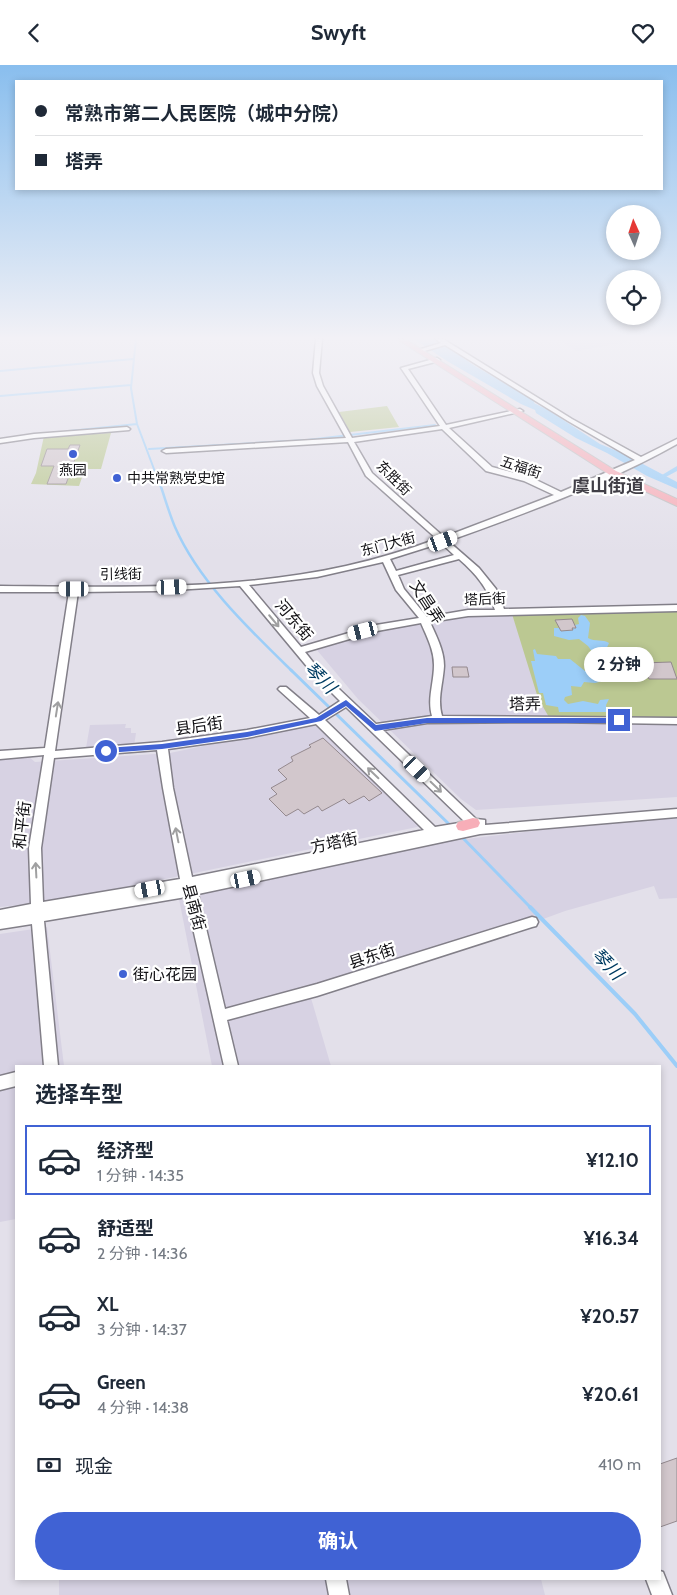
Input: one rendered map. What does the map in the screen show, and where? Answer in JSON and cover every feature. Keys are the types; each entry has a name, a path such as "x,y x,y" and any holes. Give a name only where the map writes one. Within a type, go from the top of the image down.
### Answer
{"main road":[{"path":"515,410 615,473 677,503"},
{"path":"615,473 677,499"}],"street":[{"name":"东胜街","path":"334,410 369,474 476,570 493,591 500,612"},
{"name":"五福街","path":"433,410 444,427 489,469 527,479 560,495"},
{"path":"555,410 642,461"},
{"path":"166,451 349,437 444,427 518,412"},
{"path":"0,441 34,436 127,429"},
{"name":"东门大街","path":"242,583 317,574 386,559 443,541 615,473 676,443"},
{"path":"393,575 460,556"},
{"name":"文昌弄","path":"386,559 400,590 424,619 437,649 439,665 434,705 438,720"},
{"name":"引线街","path":"0,589 74,589 242,583"},
{"name":"河东街","path":"242,583 299,651 346,702 375,728 468,827"},
{"name":"和平街","path":"51,1065 37,914 35,848 74,589"},
{"name":"塔后街","path":"299,651 350,634 396,623 468,613 677,608"},
{"path":"284,689 323,717 442,832"},
{"name":"县后街","path":"0,755 162,746 247,734 323,717 346,702"},
{"name":"塔弄","path":"375,728 438,720 677,721"},
{"name":"县南街","path":"162,746 168,788 189,887 231,1065"},
{"name":"方塔街","path":"189,887 468,827 677,807"},
{"name":"方塔街","path":"468,827 677,813"},
{"name":"方塔街","path":"0,924 37,914 189,887 442,832"},
{"name":"方塔街","path":"0,915 37,914"},
{"name":"县东街","path":"220,1016 317,990 532,922"},
{"path":"0,1083 15,1079"},
{"path":"336,1580 339,1595"},
{"path":"656,1580 662,1595"}],"shaded area":[{"path":"512,614 526,653 677,721 677,797 476,810 461,799 358,699 316,649 380,630 461,617"},
{"path":"126,724 125,728 131,728 131,733 136,733 134,746 86,748 90,725"},
{"path":"318,724 326,735 422,826 151,882 39,903 0,907 0,758 28,756 35,762 170,753"},
{"path":"677,815 677,898 659,899 654,886 565,911 311,998 331,1065 212,1065 179,899 399,847"},
{"path":"47,927 64,1065 15,1065 15,1219 0,1222 0,934"},
{"path":"59,1580 541,1580 545,1595 59,1595"}],"green space":[{"path":"390,410 399,427 350,432 339,412"},
{"name":"燕园","path":"111,433 101,469 85,469 79,486 31,484 36,473 44,436"},
{"path":"677,610 677,721 550,719 538,698 512,614"}],"water":[{"path":"535,410 549,410 600,444 622,453 677,482 677,489 647,476 576,438 536,413"},
{"path":"581,615 585,616 590,623 588,638 609,643 591,671 603,681 595,683 584,682 581,687 571,686 572,695 565,697 564,700 568,704 583,701 598,704 600,700 609,699 606,705 607,712 559,712 558,707 546,705 543,693 539,693 531,661 535,661 533,650 535,649 537,654 556,656 558,659 570,659 585,671 588,670 587,664 593,653 588,646 579,639 569,640 554,636 554,628 560,628 561,631 576,628 575,625 579,624 578,618"}],"building":[{"path":"70,445 80,445 66,484 47,484 54,466 41,466 47,449 68,449"},
{"path":"572,619 576,628 561,631 555,620"},
{"path":"671,662 677,679 649,679 642,663"},
{"path":"452,667 467,667 469,677 453,677"},
{"path":"323,738 382,793 369,801 364,796 349,804 344,799 322,811 318,806 304,814 298,809 286,816 269,799 277,794 271,788 287,779 278,770 293,761 291,757 311,747 309,745"},
{"path":"677,1458 677,1521 661,1527 661,1464"}],"waterway":[{"name":"琴川","path":"135,410 137,424"},
{"path":"69,431 137,424"},
{"name":"琴川","path":"137,424 160,485"},
{"path":"149,449 307,440 435,425"},
{"path":"660,478 677,468"},
{"name":"琴川","path":"160,484 175,527 185,547 211,586 259,639 292,671"},
{"name":"琴川","path":"291,670 452,827"},
{"name":"琴川","path":"460,835 531,908"},
{"name":"琴川","path":"530,907 635,1014 677,1066"}],"place":[{"name":"燕园","path":"73,454"},
{"name":"中共常熟党史馆","path":"117,478"},
{"name":"街心花园","path":"123,974"}],"district":[{"name":"虞山街道","path":"608,486"}],"route":[{"path":"106,751 162,746 247,734 318,720 346,702 375,728 427,720 619,720"}]}
